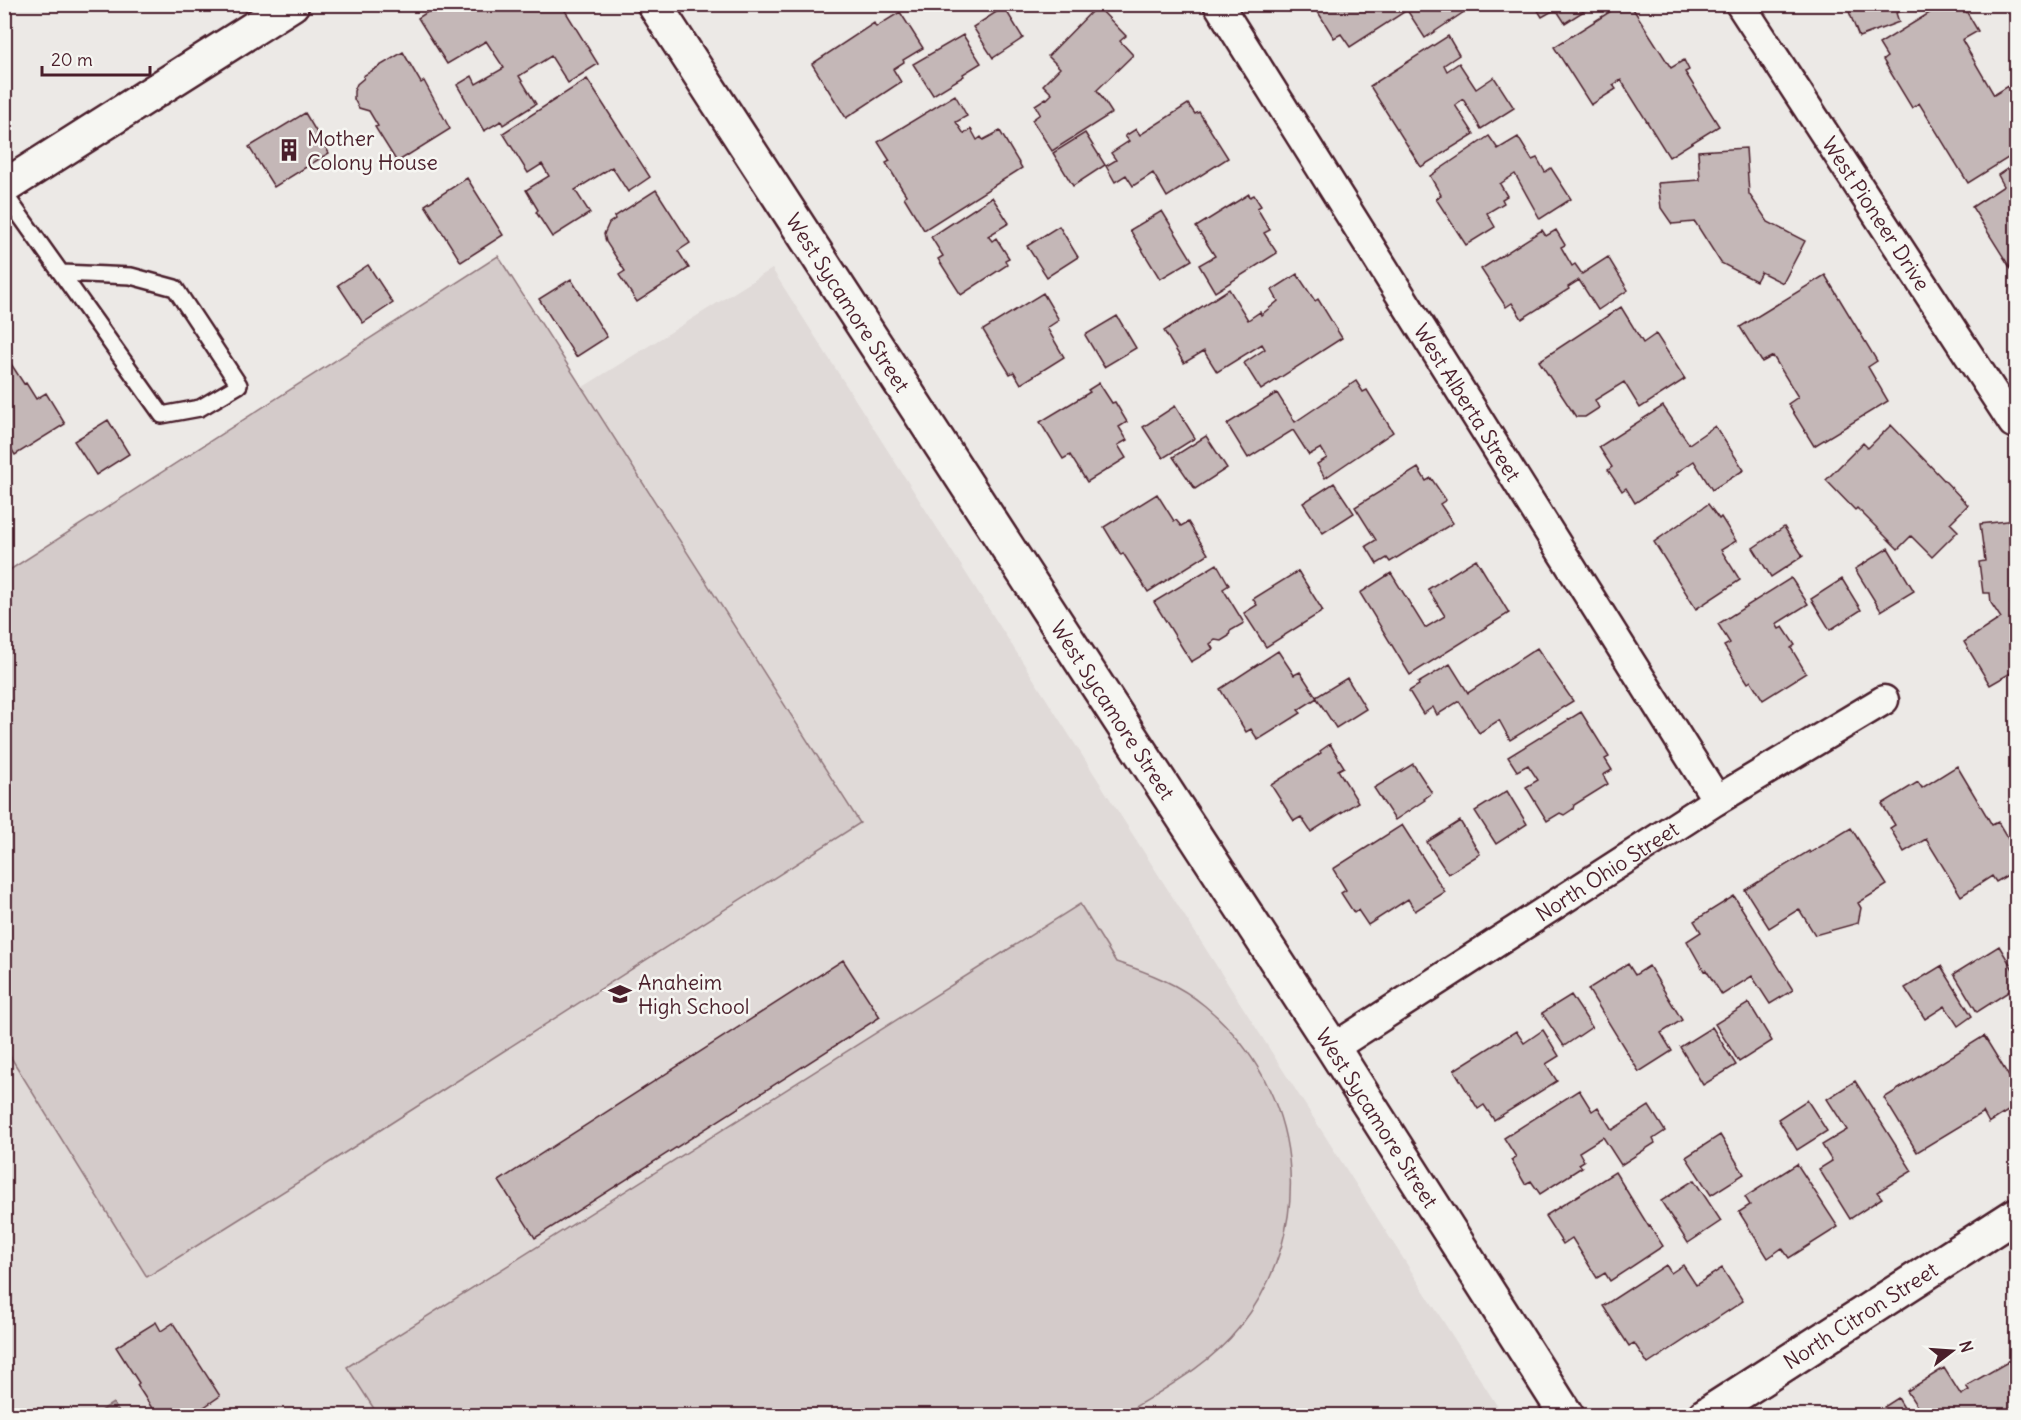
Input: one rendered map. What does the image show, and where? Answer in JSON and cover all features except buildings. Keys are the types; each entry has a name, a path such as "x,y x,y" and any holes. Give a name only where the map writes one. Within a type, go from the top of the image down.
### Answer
{"street":[{"path":"4,187 292,4"},
{"name":"West Sycamore Street","path":"654,4 1333,1048 1567,1416"},
{"name":"West Alberta Street","path":"1218,4 1717,800"},
{"name":"West Pioneer Drive","path":"1740,4 2014,422"},
{"name":"North Ohio Street","path":"1333,1048 1717,800 1884,700"},
{"name":"North Citron Street","path":"1704,1416 2016,1215"}],"lane":[{"path":"4,193 162,415 200,408 238,385 175,288 131,276 62,273"}],"shaded area":[{"name":"Anaheim High School","path":"498,256 583,387 772,269 1503,1415 5,1416 5,573"},
{"path":"498,256 860,823 147,1277 5,1048 5,573"},
{"path":"1080,904 1116,962 1174,985 1195,998 1238,1040 1263,1077 1280,1118 1289,1160 1290,1204 1281,1247 1265,1289 1239,1328 1227,1342 1199,1366 1122,1415 378,1415 347,1367"},
{"path":"113,1403 121,1415 94,1415"}],"place":[{"name":"Mother Colony House","path":"289,150"},
{"name":"Anaheim High School","path":"620,994"}]}
